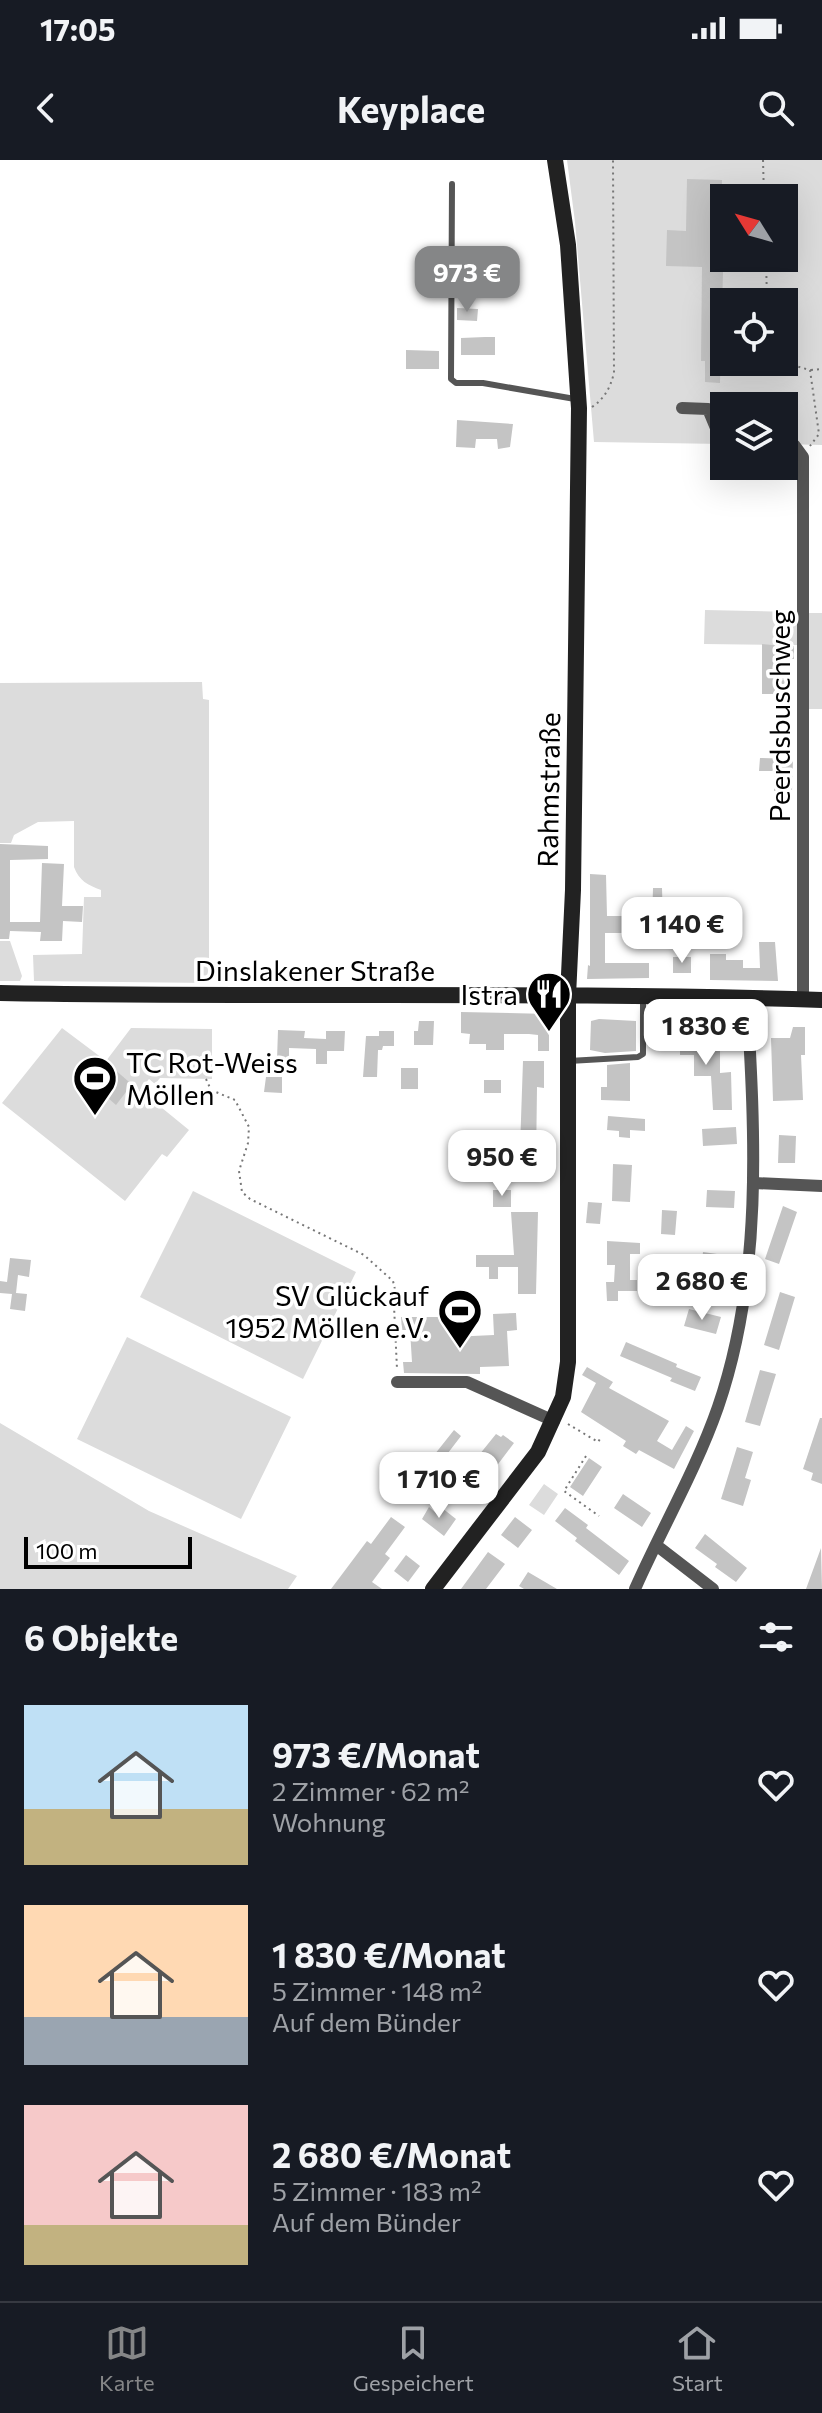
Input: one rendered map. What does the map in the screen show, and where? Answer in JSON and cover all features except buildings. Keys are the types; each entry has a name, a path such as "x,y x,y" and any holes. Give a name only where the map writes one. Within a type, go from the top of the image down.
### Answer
{"main road":[{"name":"Rahmstraße","path":"433,1589 538,1452 563,1397 568,1362 568,996 573,890 579,404 568,245 555,160"},
{"name":"Dinslakener Straße","path":"0,993 165,997 568,996 822,1000"}],"street":[{"path":"682,408 708,409 710,414"},
{"path":"798,450 803,457"},
{"name":"Peerdsbuschweg","path":"803,457 803,999"},
{"path":"635,1589 686,1487 708,1434 734,1352 748,1266 754,1183 747,998"},
{"path":"754,1183 822,1186"},
{"path":"397,1382 467,1382 554,1421"},
{"path":"656,1545 713,1589"}],"lane":[{"path":"452,184 451,379 456,383 483,383 579,404"},
{"path":"569,1061 638,1057 643,1054 643,997"},
{"path":"674,998 676,1034 749,1034"}],"path":[{"path":"579,404 591,407 601,401 610,389 614,373 613,160"},
{"path":"763,160 764,184"},
{"path":"798,367 822,369"},
{"path":"803,457 820,434 810,370"},
{"path":"206,1079 211,1090 235,1100 249,1127 248,1143 239,1171 242,1192 250,1199 364,1255 393,1281 396,1294 397,1382"},
{"path":"554,1421 569,1425 598,1442 600,1439"},
{"path":"586,1456 564,1491 599,1516"}],"shaded area":[{"path":"567,160 822,160 822,445 798,444 798,392 710,392 710,444 594,442"},
{"path":"705,610 794,612 799,618 798,645 704,644"},
{"path":"806,613 822,613 822,709 808,709"},
{"path":"202,682 203,699 209,700 209,983 34,981 33,955 82,954 84,897 101,897 101,890 84,882 74,867 74,821 38,822 14,835 11,843 0,843 0,683"},
{"path":"0,941 10,941 22,976 20,981 0,981"},
{"name":"TC Rot-Weiss Möllen","path":"62,1028 106,1061 131,1028 212,1029 212,1079 160,1078 155,1084 149,1079 140,1090 189,1130 167,1157 162,1154 125,1201 2,1103"},
{"path":"193,1191 356,1272 303,1379 140,1297"},
{"path":"127,1337 291,1417 241,1519 77,1439"},
{"path":"0,1423 149,1511 297,1576 288,1589 0,1589"},
{"path":"544,1484 558,1494 544,1515 529,1505"}],"place":[{"name":"Istra","path":"549,1033"},
{"name":"TC Rot-Weiss Möllen","path":"95,1117"},
{"name":"SV Glückauf 1952 Möllen e.V.","path":"460,1350"}]}
